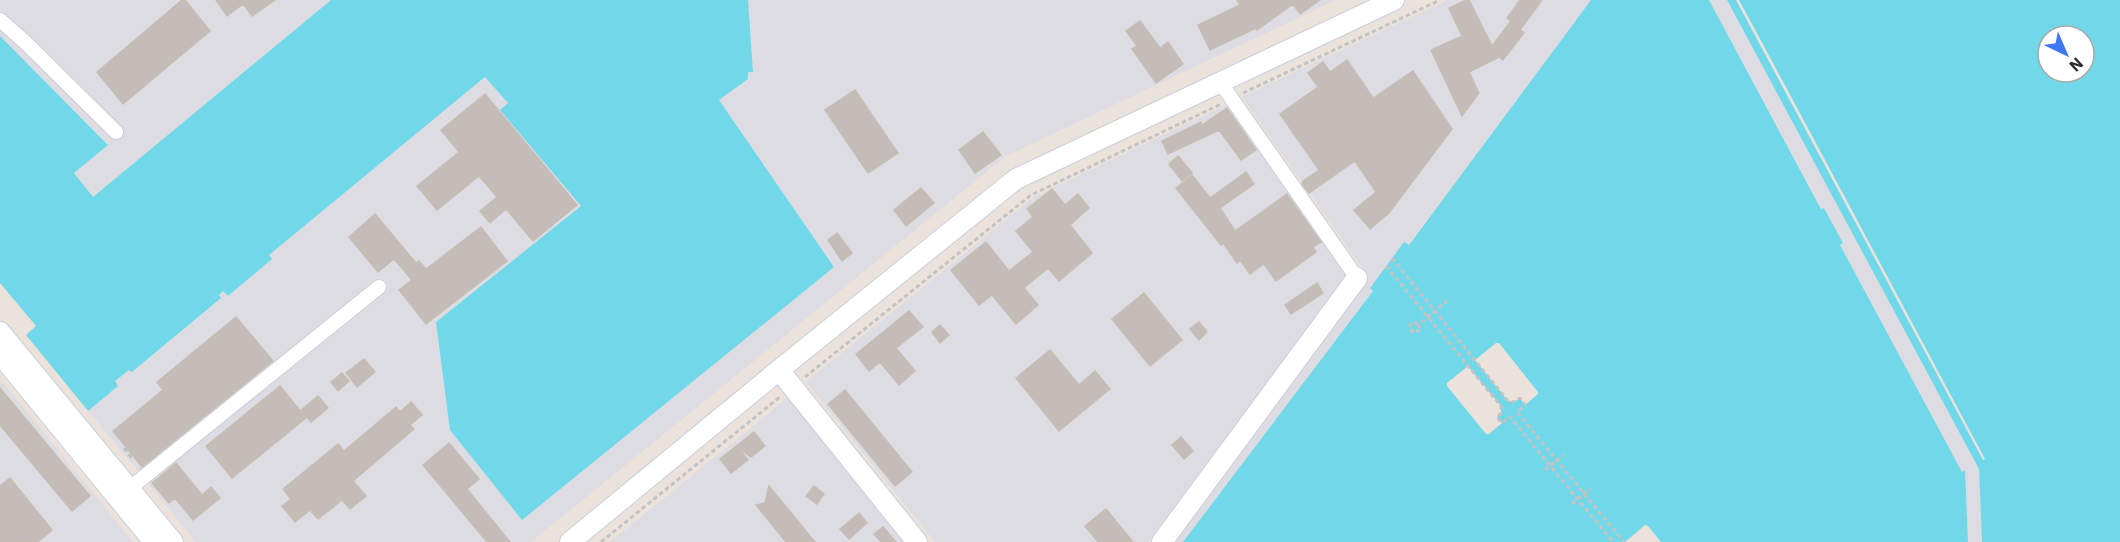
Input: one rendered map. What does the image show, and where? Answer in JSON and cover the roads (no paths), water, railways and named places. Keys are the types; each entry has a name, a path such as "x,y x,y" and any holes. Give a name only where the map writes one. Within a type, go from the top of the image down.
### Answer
{"street":[{"path":"570,542 1016,179 1394,0"},
{"path":"0,20 116,132"},
{"path":"1162,542 1357,278 1220,82"},
{"path":"123,494 379,287"},
{"path":"0,332 123,494 154,542"},
{"path":"0,354 123,494 172,542"},
{"path":"779,370 917,542"}],"water":[{"path":"331,0 748,0 753,72 748,72 748,79 719,100 834,267 522,520 450,430 436,322 581,206 500,110 508,103 485,77 269,255 272,259 228,296 223,291 219,295 221,298 132,372 129,370 115,381 118,386 88,411 26,335 36,326 0,283 0,36 108,145 74,173 93,197"},
{"path":"1591,0 1709,0 1821,209 1824,208 1843,243 1840,245 1962,472 1965,470 1968,542 1183,542 1373,291 1370,288 1404,242 1409,245"},
{"path":"1727,0 2120,0 2120,542 1982,542 1979,469"}]}
